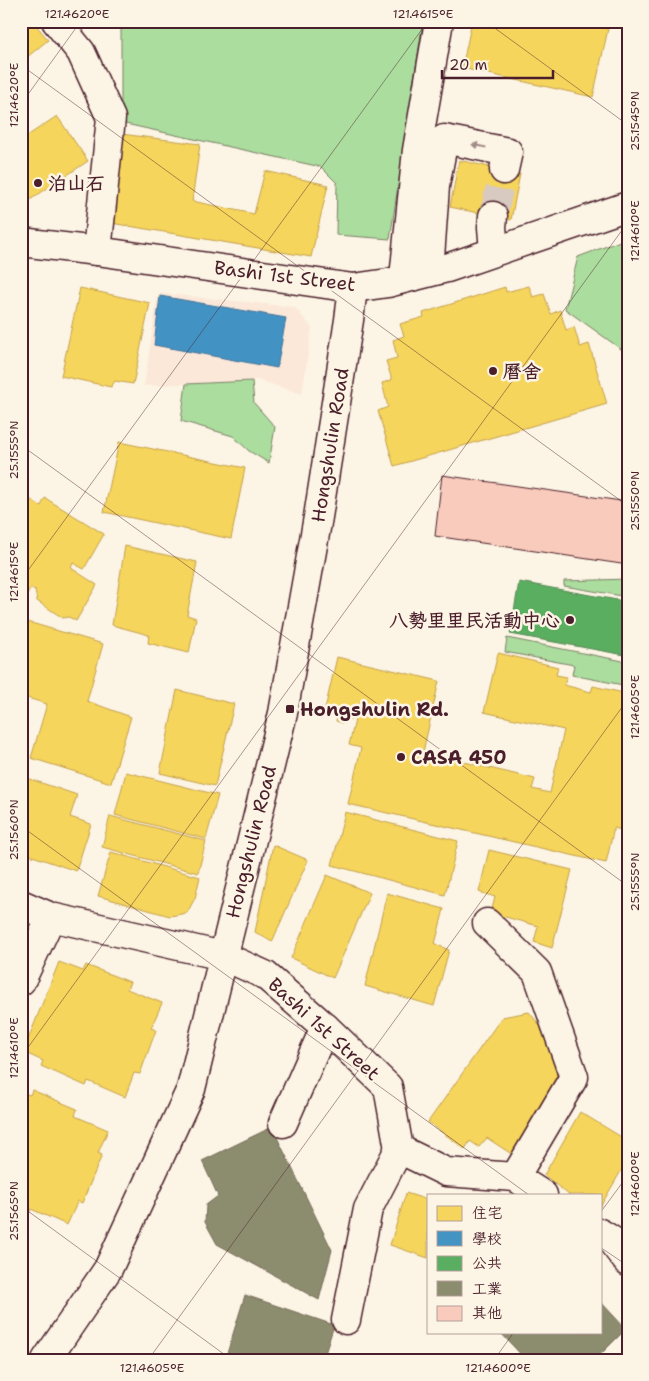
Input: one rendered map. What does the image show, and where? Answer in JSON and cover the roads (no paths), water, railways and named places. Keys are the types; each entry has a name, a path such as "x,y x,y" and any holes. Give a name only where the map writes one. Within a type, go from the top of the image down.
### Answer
{"street":[{"path":"56,21 81,52 111,118 97,251"},
{"path":"417,275 417,150 439,21"},
{"path":"417,275 444,139 508,152 504,170"},
{"name":"Bashi 1st Street","path":"21,242 97,251 353,288 388,283 417,275 628,206"},
{"path":"493,216 494,251"},
{"name":"Hongshulin Road","path":"46,1360 108,1269 191,1089 283,713 318,518 353,288"},
{"name":"Bashi 1st Street","path":"21,904 51,917 224,956 265,975 325,1027 388,1087 400,1149"},
{"path":"21,981 51,917"},
{"path":"488,923 537,972 574,1077 516,1176"},
{"path":"283,1123 325,1027"},
{"path":"346,1320 368,1209 400,1149 446,1172 516,1176 542,1194"},
{"path":"602,1234 610,1239 628,1262"}],"tunnel":[{"path":"493,216 504,170"}],"place":[{"name":"泊山石","path":"38,183"},
{"name":"曆舍","path":"493,371"},
{"name":"八勢里里民活動中心","path":"570,620"},
{"name":"Hongshulin Rd.","path":"290,709"},
{"name":"CASA 450","path":"401,757"}]}
